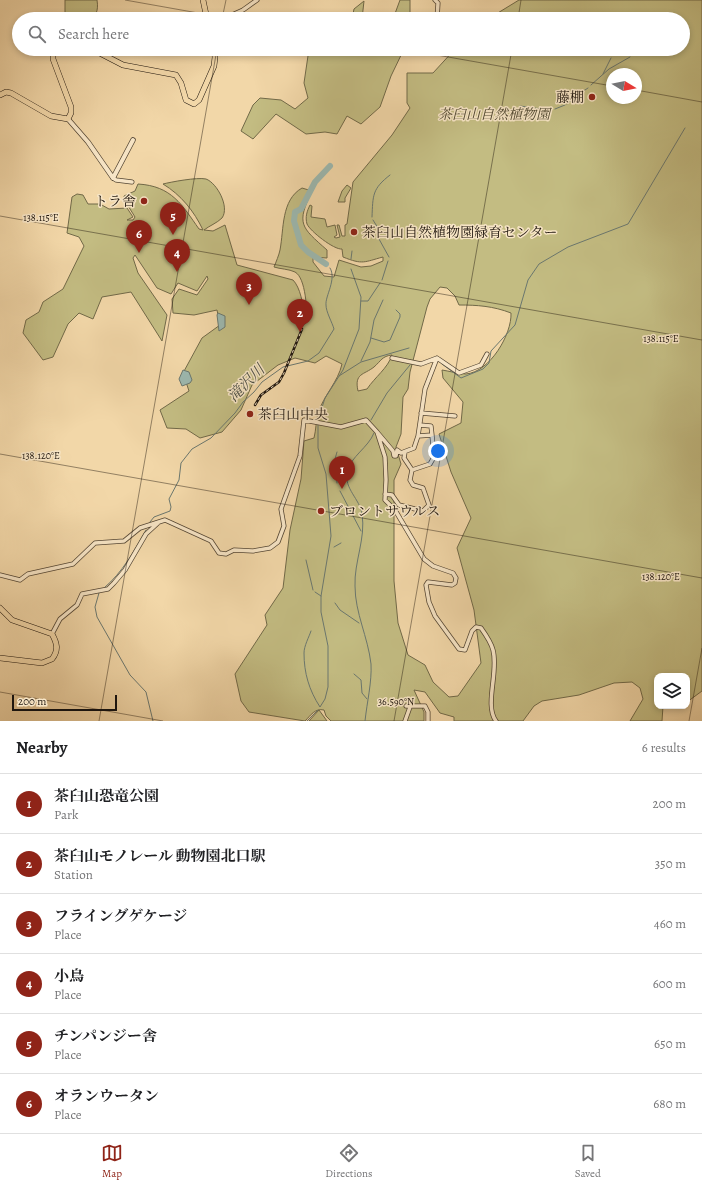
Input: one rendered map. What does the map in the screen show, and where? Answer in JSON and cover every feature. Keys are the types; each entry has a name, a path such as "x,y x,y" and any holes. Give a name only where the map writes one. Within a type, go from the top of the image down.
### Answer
{"main road":[{"path":"202,0 205,12"},
{"path":"0,95 6,92 46,114 58,118 68,119 71,113 71,107 53,59 53,56"},
{"path":"106,56 123,65 176,75 181,83 186,100 194,104 199,100 214,66 215,56"},
{"path":"0,608 12,620 52,634 56,642 57,652 48,662 42,663 0,658"}],"street":[{"path":"239,12 257,0"},
{"path":"435,0 438,3 437,12"},
{"path":"68,119 88,142 113,178 116,180 132,182"},
{"path":"113,178 133,140"},
{"path":"437,358 459,373 481,365 487,354"},
{"path":"392,358 421,364 437,358"},
{"path":"0,575 20,580 28,574 73,564 95,543 124,541 140,528 159,522 168,521 178,528 208,539 219,553 226,554 234,550 254,551 270,548 278,542 284,526 281,509 300,456 304,420 341,427 366,420 393,451 394,456 396,456 397,450 401,454 402,452 414,448 418,436 421,412 429,376 437,358"},
{"path":"421,412 455,416"},
{"path":"412,470 426,466 433,460 431,426 420,425"},
{"path":"377,432 386,462 385,500 395,510 424,559 433,566 453,573 456,578 455,583 452,586 432,582 428,582 426,585 429,602 434,616 459,648 466,650 472,631 476,627 481,628 490,642 493,650 495,680 490,710 496,721"},
{"path":"418,436 432,435"},
{"path":"385,494 392,495 399,505 423,511 429,505 424,488 413,485 410,480 412,470 404,458 405,452"},
{"path":"52,634 60,619 77,605 82,594 108,589 117,580 133,557 146,534 159,522"},
{"path":"405,721 408,707 418,705 425,706 428,712 428,721"}],"green space":[{"path":"65,0 97,0 96,12 65,12"},
{"path":"400,0 410,0 410,12 396,12"},
{"name":"茶臼山自然植物園","path":"519,0 702,0 702,691 690,700 690,673 654,673 654,709 663,709 662,721 630,721 643,699 640,688 632,682 614,683 579,695 542,701 534,706 523,721 454,721 454,717 440,713 425,692 414,690 424,712 424,721 331,721 326,716 324,710 318,710 313,712 305,721 249,712 241,701 235,674 267,625 265,615 283,588 290,530 301,479 304,441 314,438 318,413 340,371 342,364 326,356 315,363 295,358 278,365 252,385 241,410 222,432 200,438 186,429 167,428 160,410 189,391 183,373 202,338 220,325 217,310 194,315 173,313 172,299 179,289 197,295 208,279 207,276 197,291 178,283 171,294 157,288 135,255 133,258 138,273 167,315 162,341 131,292 102,297 93,319 79,313 68,324 53,357 43,360 23,333 26,320 39,312 43,302 63,289 84,246 79,237 67,233 72,197 77,194 83,195 88,204 100,204 109,209 127,208 133,217 127,220 133,220 135,217 125,201 124,196 135,191 138,184 159,188 175,198 199,229 203,230 186,204 176,193 163,184 197,179 206,179 214,185 221,196 224,208 222,218 204,230 213,231 225,225 237,265 293,280 298,287 302,302 303,318 300,328 307,322 307,310 302,281 299,275 295,272 274,267 280,250 283,224 287,207 295,193 302,188 312,191 304,211 303,218 304,224 311,236 327,250 327,258 313,257 313,262 324,276 334,277 339,260 361,267 371,266 383,261 383,257 359,262 343,257 342,249 328,243 309,227 306,221 306,216 310,205 312,206 311,217 325,219 327,227 335,225 337,235 334,237 336,238 340,237 337,225 339,225 342,236 345,236 345,225 347,224 353,182 392,135 410,108 407,103 407,73 433,73 449,56 690,56 690,12 499,12","holes":["440,287 447,288 455,296 459,305 485,306 511,313 508,331 504,341 498,351 483,367 475,372 466,374 442,370 443,378 463,402 461,423 439,434 451,472 471,518 457,548 474,610 481,663 458,696 449,697 433,682 425,665 408,655 398,623 394,581 394,480 401,464 396,447 401,434 403,397 408,389 410,372 430,299","392,355 390,360 367,389 358,391 357,381 361,375 374,367 384,358"]},
{"path":"364,1 363,12 353,12 354,9"},
{"path":"308,56 401,56 391,76 380,107 361,124 347,116 337,134 325,132 306,134 276,114 253,139 241,131 253,105 260,98 281,100 295,109 308,98 304,83"},
{"path":"347,185 351,188 345,198 345,202 338,202 342,191"},
{"path":"319,710 327,721 309,721"}],"water":[{"path":"218,313 225,316 225,327 219,331 217,315"},
{"path":"183,370 189,372 192,380 190,383 182,386 179,379"}],"waterway":[{"path":"591,85 609,69 630,57"},
{"path":"603,74 611,58"},
{"path":"582,92 588,88"},
{"path":"567,104 580,94"},
{"path":"555,109 565,105"},
{"path":"520,106 549,110"},
{"path":"442,364 461,378 483,369 489,363 491,351 515,325 528,280 539,264 568,247 628,224 685,128"},
{"name":"滝沢川","path":"326,264 308,252 301,245 294,221 295,212 301,209 315,182 330,166"},
{"path":"372,217 373,198 375,193 380,184 390,175"},
{"path":"373,220 378,228 379,235"},
{"path":"379,239 389,257"},
{"path":"351,259 352,251"},
{"path":"382,280 388,261"},
{"name":"滝沢川","path":"150,522 154,517 170,511 171,507 169,499 179,480 181,463 192,449 211,438 262,382 283,367 308,361 319,353 334,329 326,308 326,301 332,282 332,272 330,268"},
{"path":"318,420 325,398 343,370 359,329 361,297 351,269"},
{"path":"361,301 368,301 380,283"},
{"path":"361,361 370,342 374,320 383,300"},
{"path":"371,338 384,342 390,340 400,317 400,314 396,310"},
{"path":"339,376 361,362 409,348"},
{"path":"371,420 387,393 410,365"},
{"path":"311,631 304,650 304,660 310,688 320,707 325,699 328,687 328,646 321,612 321,596 331,536 326,474 318,448 318,424"},
{"path":"365,721 370,685 371,664 357,606 355,586 356,568 363,523 361,509 348,484 347,472 352,461 368,443 374,433"},
{"path":"337,452 335,459 337,483"},
{"path":"340,491 361,531"},
{"path":"104,588 117,575 146,530"},
{"path":"334,547 341,543"},
{"path":"306,560 313,590"},
{"path":"315,592 321,596"},
{"path":"99,593 95,607 97,617 130,675 146,692 153,721"},
{"path":"335,603 340,610 359,623"},
{"path":"354,674 361,680 362,693 367,699"},
{"path":"307,721 318,710"}],"railway":[{"path":"255,405 261,395 279,382 302,329"}],"place":[{"name":"藤棚","path":"592,97"},
{"name":"トラ舎","path":"144,201"},
{"name":"茶臼山自然植物園緑育センター","path":"354,232"},
{"name":"チンパンジー舎","path":"173,235"},
{"name":"オランウータン","path":"139,253"},
{"name":"小鳥","path":"177,272"},
{"name":"フライングゲケージ","path":"249,305"},
{"name":"茶臼山モノレール 動物園北口駅","path":"300,332"},
{"name":"茶臼山中央","path":"250,414"},
{"name":"茶臼山恐竜公園","path":"342,489"},
{"name":"ブロントサウルス","path":"321,511"}]}
